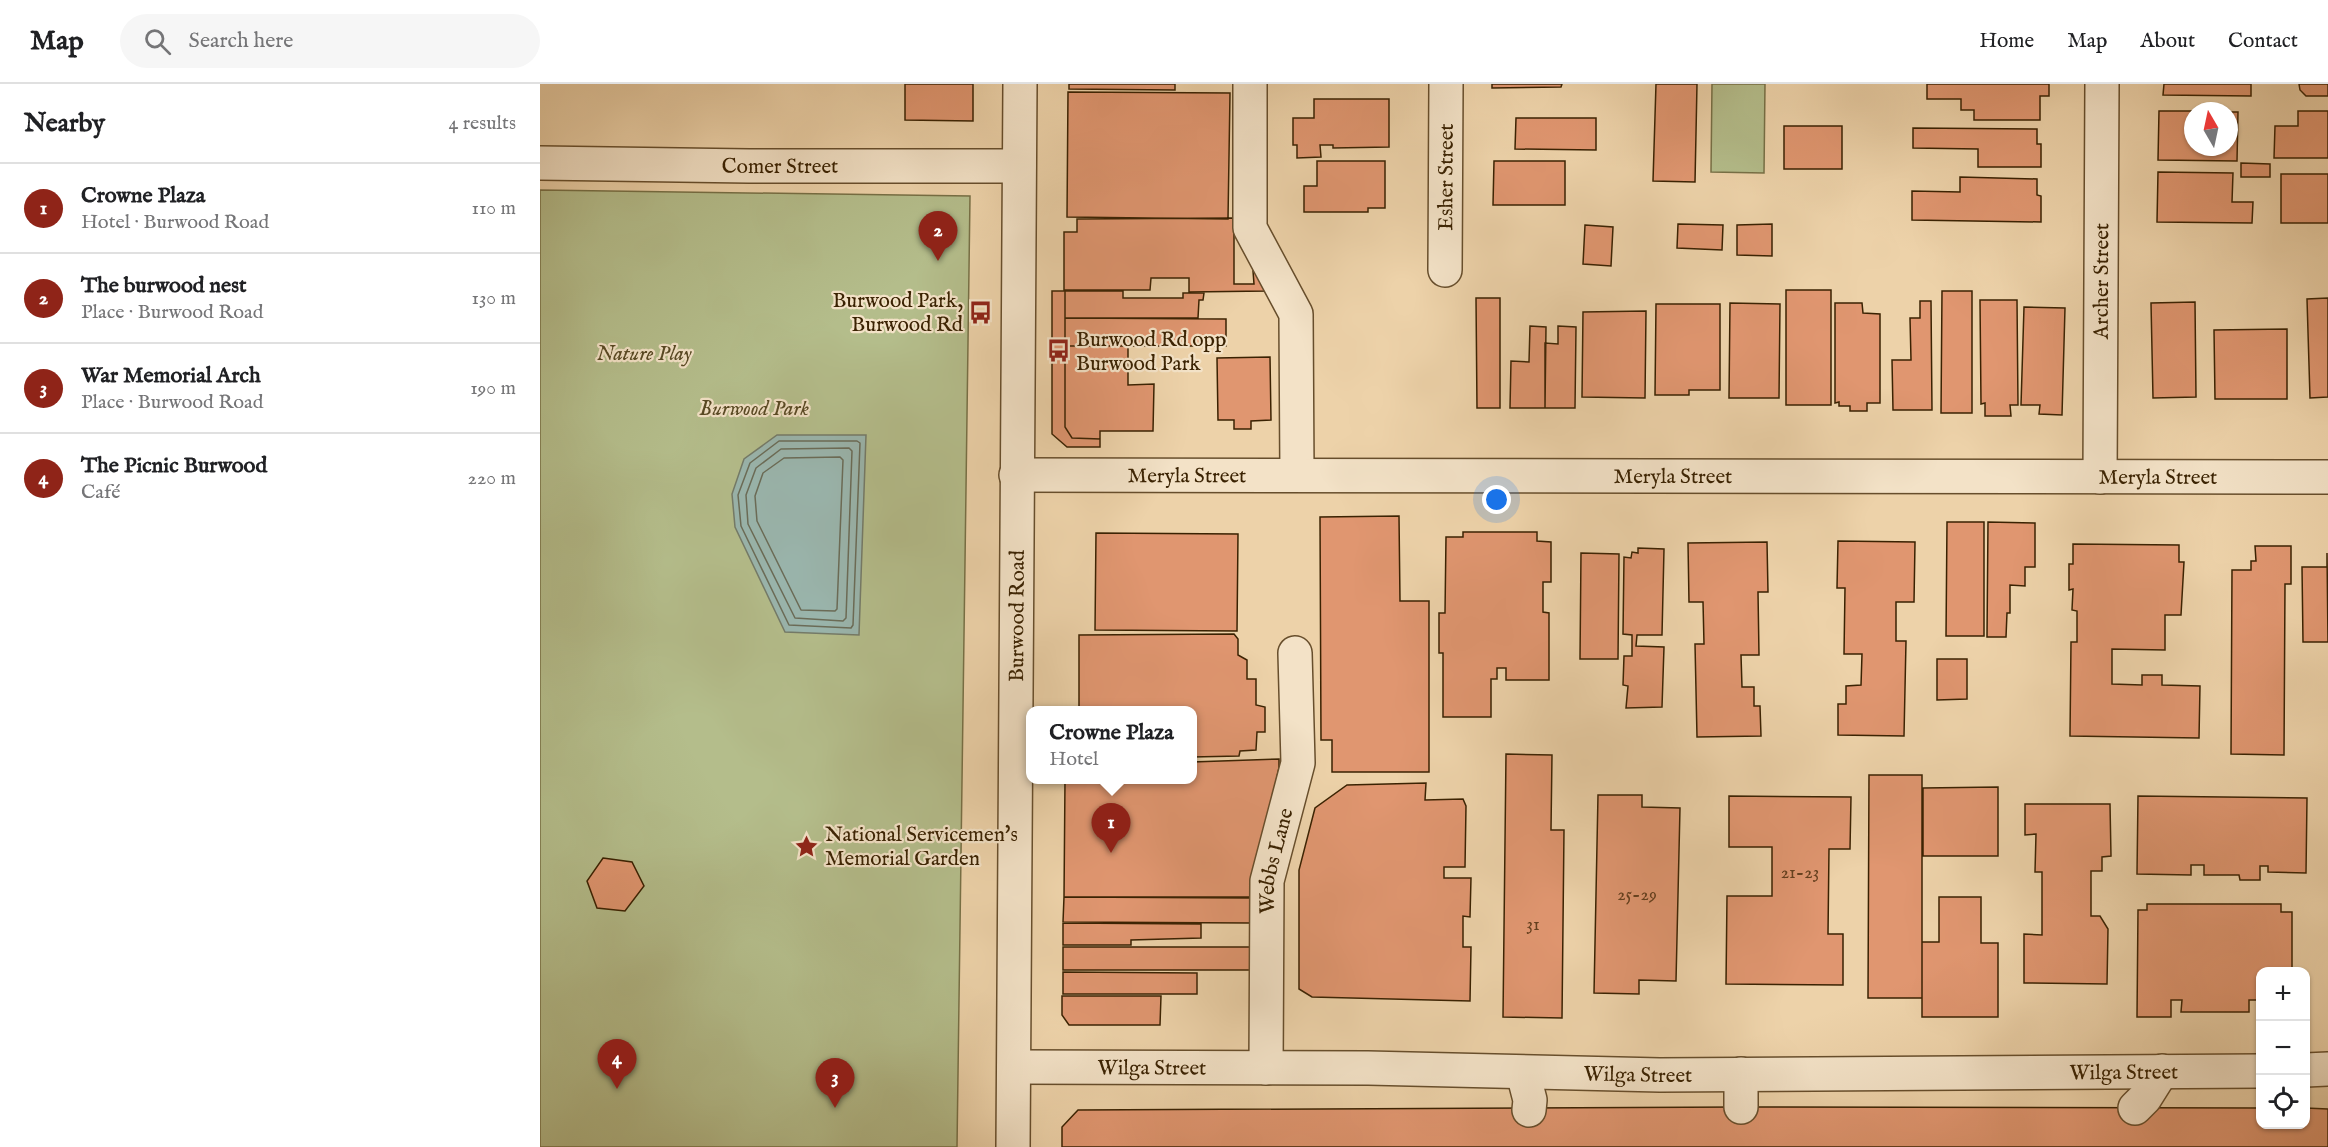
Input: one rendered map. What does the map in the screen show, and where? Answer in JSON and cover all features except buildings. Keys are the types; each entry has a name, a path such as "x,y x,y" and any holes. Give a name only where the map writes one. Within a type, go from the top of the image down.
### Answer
{"street":[{"name":"Burwood Road","path":"1013,1147 1020,84"},
{"path":"1250,84 1251,228 1296,314 1297,475"},
{"name":"Esher Street","path":"1445,270 1446,84"},
{"name":"Archer Street","path":"2100,477 2102,84"},
{"name":"Comer Street","path":"540,162 749,166 1019,166"},
{"name":"Meryla Street","path":"1017,475 2328,477"},
{"name":"Webbs Lane","path":"1266,1068 1267,881 1298,763 1295,653"},
{"name":"Wilga Street","path":"1014,1067 1368,1068 1523,1073 1741,1074 2256,1071"},
{"path":"2310,1070 2328,1069"},
{"path":"2135,1108 2145,1098 2162,1071"},
{"path":"1523,1073 1530,1100 1529,1110"},
{"path":"1741,1074 1742,1107"}],"green space":[{"path":"1712,84 1765,84 1764,173 1711,172"},
{"name":"Burwood Park","path":"540,190 970,196 957,1147 540,1147"}],"water":[{"path":"777,435 866,435 859,635 785,632 735,527 732,494 744,459"}],"place":[{"name":"The burwood nest","path":"938,261"},
{"name":"Burwood Park, Burwood Rd","path":"981,312"},
{"name":"Burwood Rd opp Burwood Park","path":"1058,351"},
{"name":"National Servicemen's Memorial Garden","path":"807,846"},
{"name":"Crowne Plaza","path":"1111,853"},
{"name":"The Picnic Burwood","path":"617,1089"},
{"name":"War Memorial Arch","path":"835,1108"}],"park label":[{"name":"Nature Play","path":"644,353"}]}
